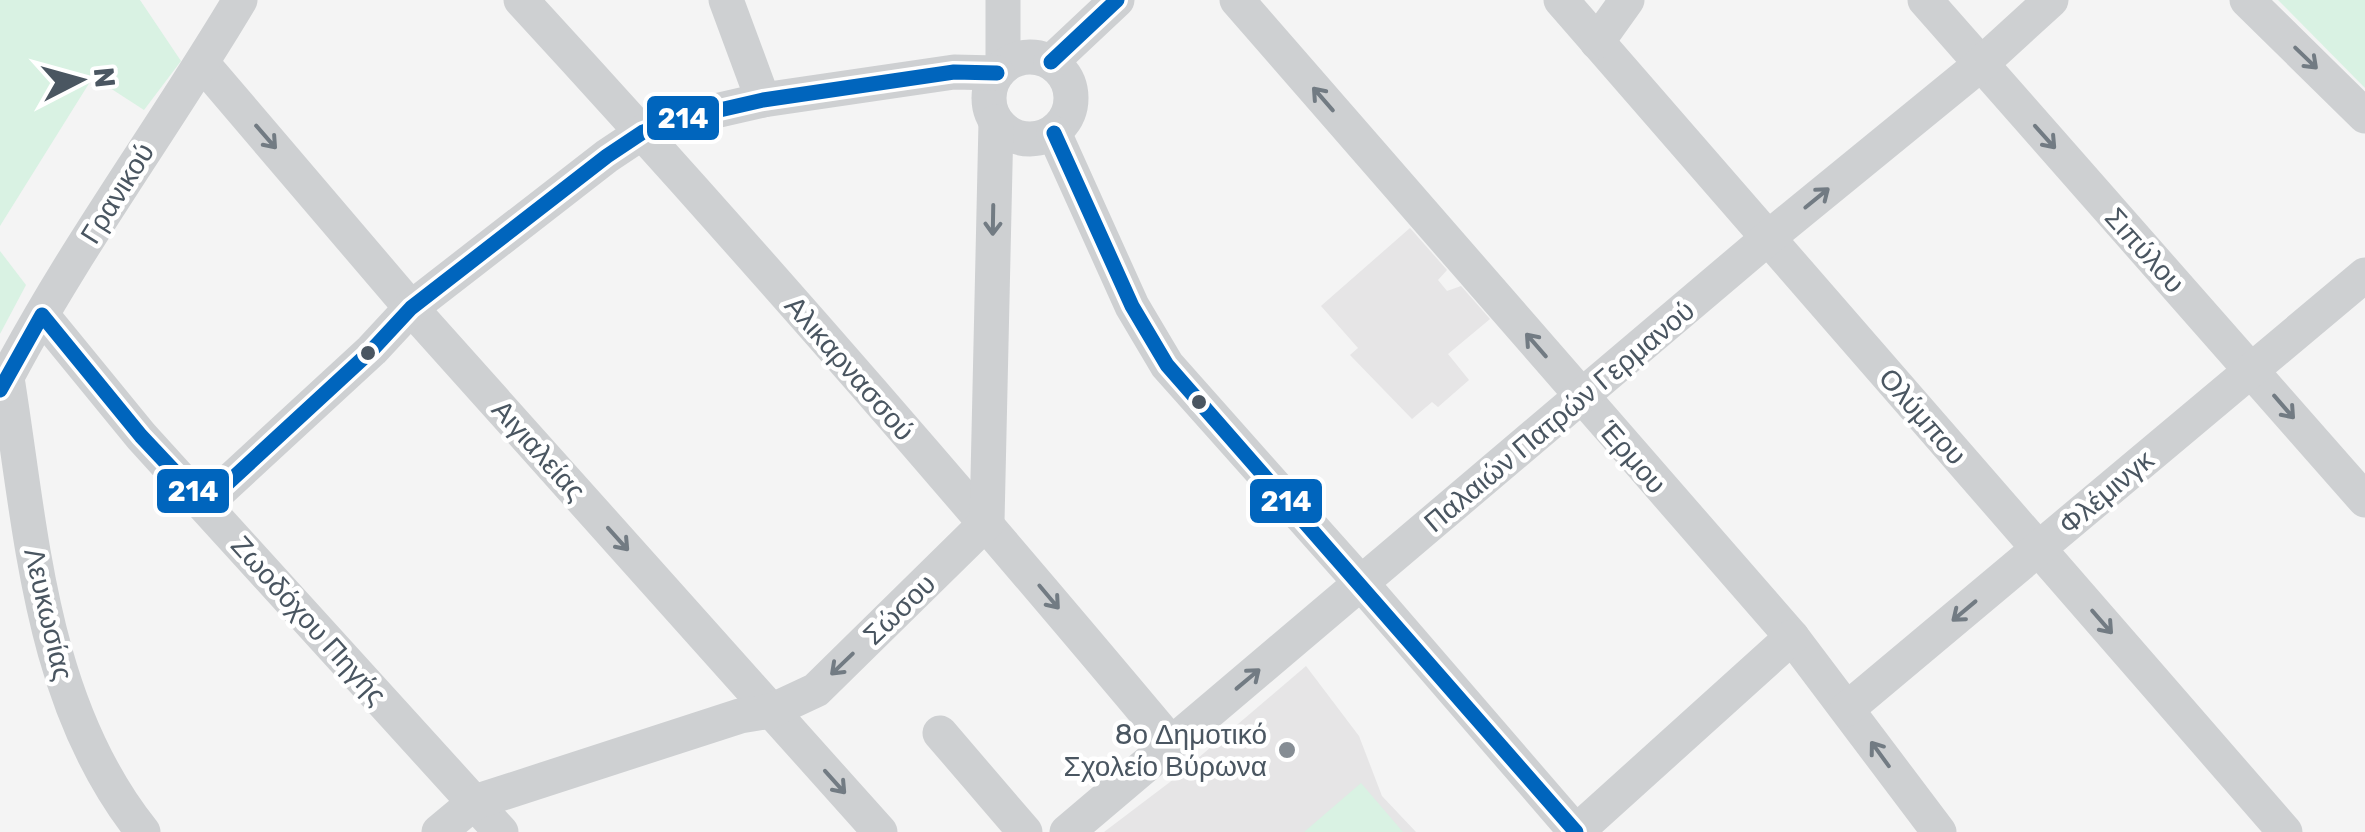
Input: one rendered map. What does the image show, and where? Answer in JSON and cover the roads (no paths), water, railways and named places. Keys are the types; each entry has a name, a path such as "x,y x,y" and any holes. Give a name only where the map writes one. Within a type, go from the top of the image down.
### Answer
{"street":[{"name":"Γρανικού","path":"3,384 113,196 240,0"},
{"name":"Αλικαρνασσού","path":"520,0 643,132 987,522 1172,744"},
{"path":"726,0 764,100"},
{"path":"987,522 996,122 988,98 1000,70 1002,0"},
{"path":"1051,62 1117,0"},
{"name":"Έρμου","path":"1237,0 1792,637 1847,709 1923,826"},
{"name":"Ολύμπου","path":"1561,0 2285,832"},
{"path":"1597,42 1627,0"},
{"name":"Σιπύλου","path":"1925,0 2365,500"},
{"name":"Παλαιών Πατρών Γερμανού","path":"1067,832 1768,238 1980,64 2051,0"},
{"path":"2247,0 2365,116"},
{"path":"205,504 412,308 643,132 676,120 764,100 954,72 1000,70 1026,57 1051,62 1066,77 1072,97 1068,118 1054,134 1034,140 1012,136 996,122"},
{"name":"Αιγιαλείας","path":"202,63 412,308 880,832"},
{"path":"1054,134 1132,306 1166,365 1362,582 1576,832 1792,637"},
{"name":"Φλέμινγκ","path":"1847,709 2365,275"},
{"name":"Ζωοδόχου Πηγής","path":"42,314 140,436 501,832"},
{"name":"Λευκωσίας","path":"3,384 45,618 62,682 107,779 143,832"},
{"name":"Σώσου","path":"438,832 475,802 740,716 771,711 816,690 987,522"},
{"path":"940,734 1026,832"}],"place":[{"name":"8ο Δημοτικό Σχολείο Βύρωνα","path":"1287,750"}]}
